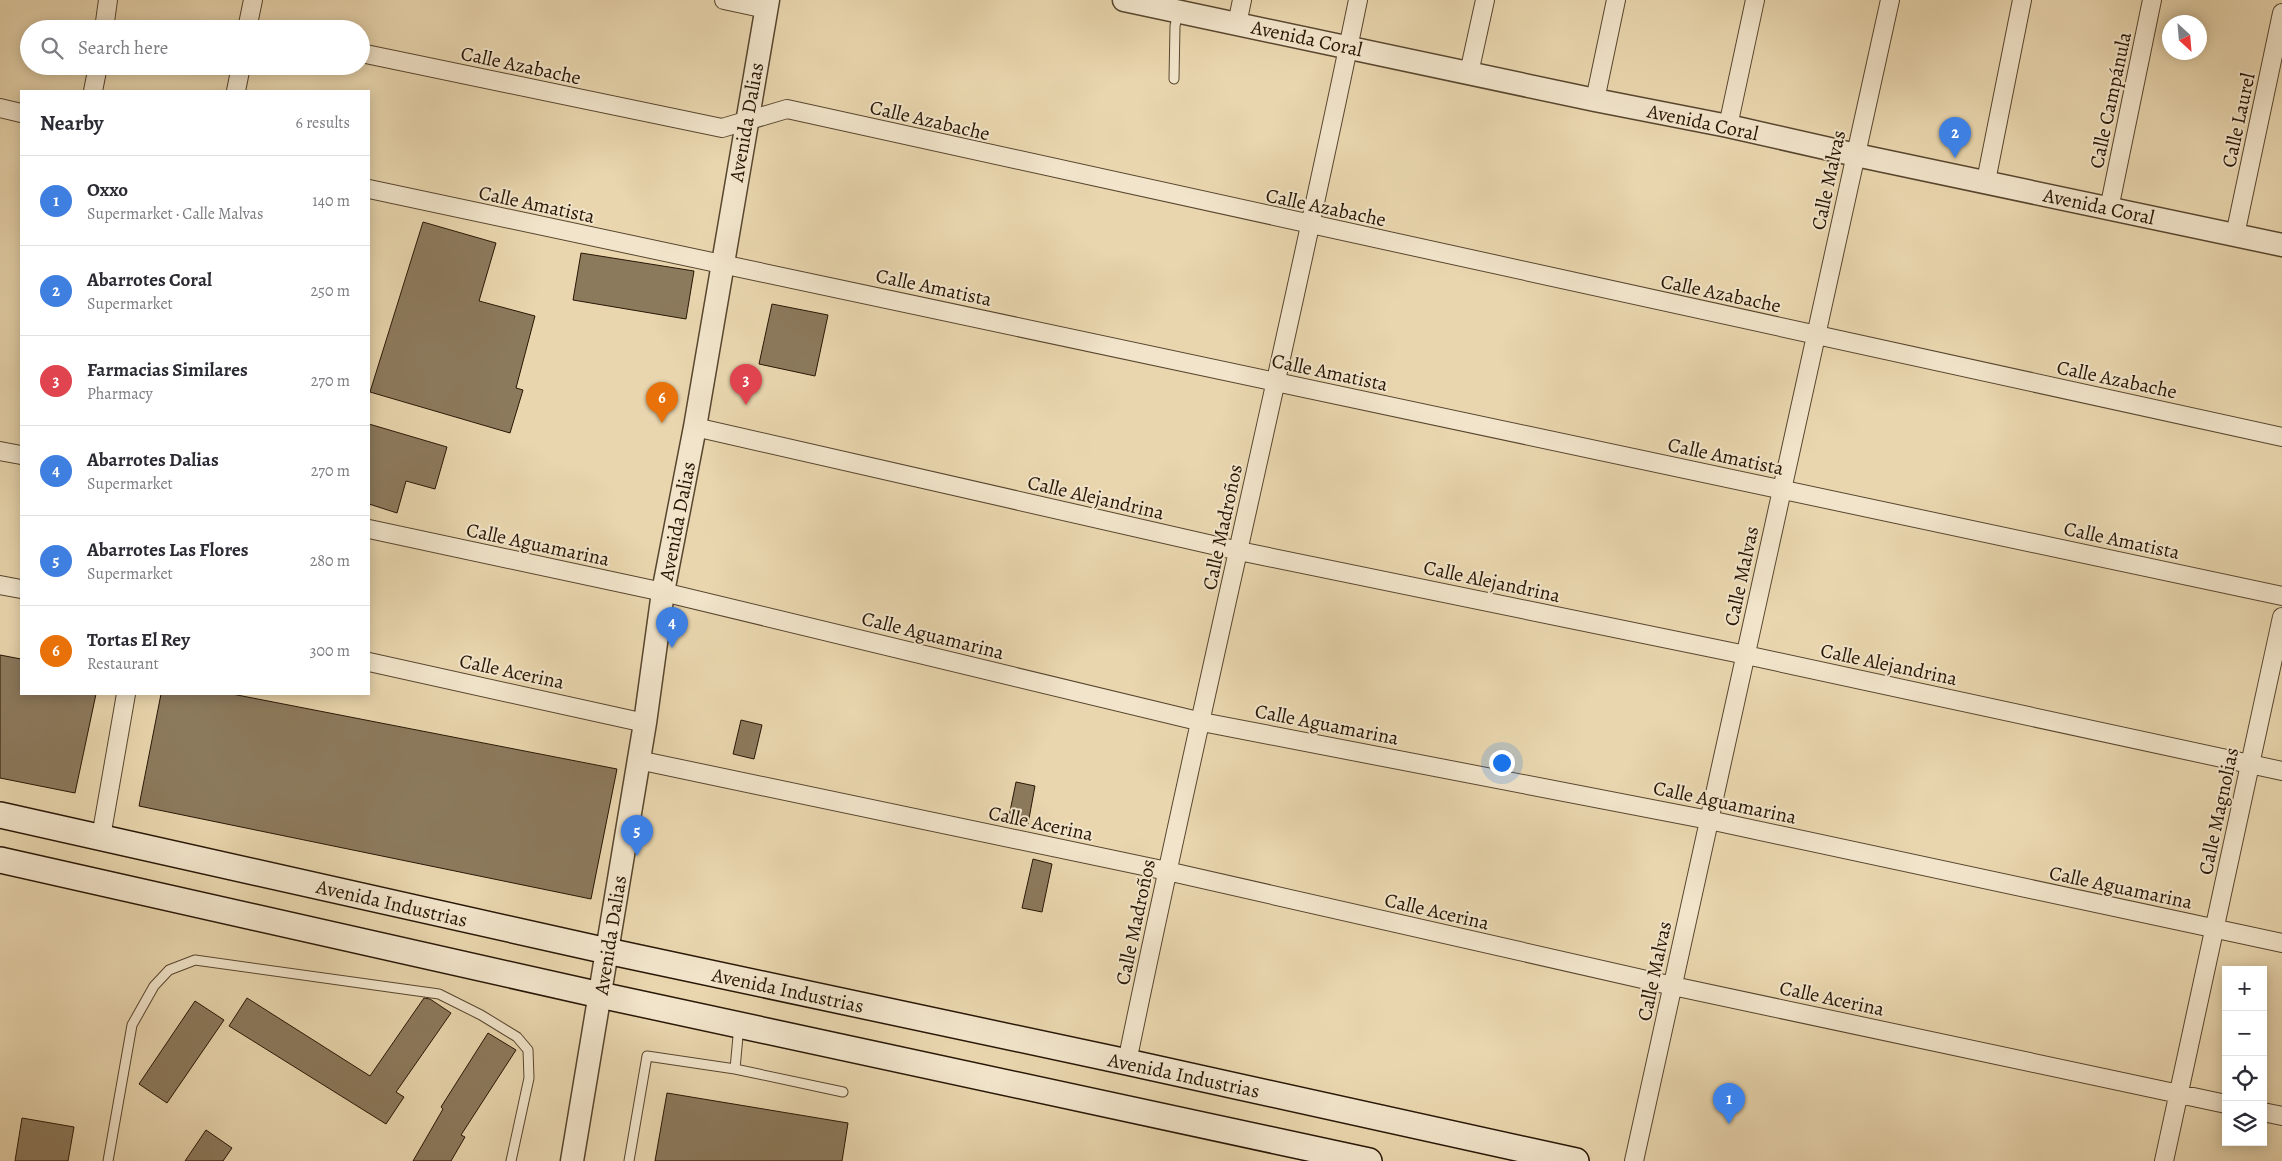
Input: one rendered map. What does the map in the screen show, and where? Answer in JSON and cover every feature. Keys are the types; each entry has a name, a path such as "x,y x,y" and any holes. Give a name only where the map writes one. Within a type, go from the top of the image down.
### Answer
{"main road":[{"name":"Avenida Industrias","path":"0,815 607,951 1128,1062 1576,1161"},
{"path":"0,860 600,996 1368,1161"}],"street":[{"path":"105,20 108,0"},
{"path":"249,20 253,0"},
{"path":"724,0 767,4"},
{"name":"Avenida Coral","path":"1128,0 2282,245"},
{"path":"1237,24 1242,0"},
{"name":"Calle Madroños","path":"1128,1062 1166,871 1202,722 1358,0"},
{"path":"1469,73 1485,0"},
{"path":"1595,100 1616,0"},
{"path":"1728,126 1755,0"},
{"name":"Calle Malvas","path":"1634,1161 1890,0"},
{"path":"1986,181 2022,0"},
{"name":"Calle Campánula","path":"2109,209 2152,0"},
{"name":"Avenida Dalias","path":"572,1161 645,723 663,592 695,427 767,4"},
{"name":"Calle Laurel","path":"2235,235 2282,13"},
{"name":"Calle Azabache","path":"370,55 722,128 787,109 2282,437"},
{"path":"93,90 96,75"},
{"path":"236,90 239,75"},
{"path":"0,108 20,113"},
{"name":"Calle Amatista","path":"370,189 2282,596"},
{"name":"Calle Alejandrina","path":"695,427 1239,551 1746,655 2282,771"},
{"path":"0,451 20,455"},
{"name":"Calle Aguamarina","path":"370,529 663,592 1202,722 1710,820 2282,943"},
{"path":"0,585 20,589"},
{"name":"Calle Magnolias","path":"2164,1161 2282,618"},
{"name":"Calle Acerina","path":"370,662 645,723"},
{"path":"101,837 126,695"},
{"name":"Calle Acerina","path":"638,760 1166,871 1673,986 2222,1103"},
{"path":"2267,1113 2282,1116"}],"lane":[{"path":"1174,79 1175,26 1178,11"},
{"path":"108,1161 132,1024 154,986 169,970 196,960 439,994 481,1015 517,1037 528,1050 528,1078 511,1161"},
{"path":"735,1069 739,1025"},
{"path":"629,1161 647,1056 735,1069 843,1092"}],"building":[{"path":"423,222 496,243 479,301 535,316 516,388 523,390 510,433 370,392"},
{"path":"581,253 694,271 686,319 573,300"},
{"path":"772,304 828,315 815,376 759,364"},
{"path":"370,424 447,447 435,489 406,481 397,513 370,504"},
{"path":"0,655 20,659 20,695 96,695 75,793 0,778"},
{"path":"161,695 237,695 617,769 591,899 139,806"},
{"path":"741,720 762,725 754,759 733,754"},
{"path":"1016,782 1035,786 1028,824 1008,821"},
{"path":"1033,859 1052,864 1042,912 1022,908"},
{"path":"247,998 370,1076 424,998 430,999 451,1013 396,1092 404,1097 386,1124 229,1026"},
{"path":"195,1001 224,1020 167,1103 139,1084"},
{"path":"488,1033 516,1050 461,1135 465,1137 451,1161 413,1161 443,1109 441,1107"},
{"path":"667,1093 848,1123 842,1161 655,1161"},
{"path":"22,1118 74,1127 68,1161 15,1161"},
{"path":"206,1130 232,1148 223,1161 185,1161"}],"place":[{"name":"Abarrotes Coral","path":"1955,158"},
{"name":"Farmacias Similares","path":"746,405"},
{"name":"Tortas El Rey","path":"662,423"},
{"name":"Abarrotes Dalias","path":"672,648"},
{"name":"Abarrotes Las Flores","path":"637,856"},
{"name":"Oxxo","path":"1729,1124"}]}
